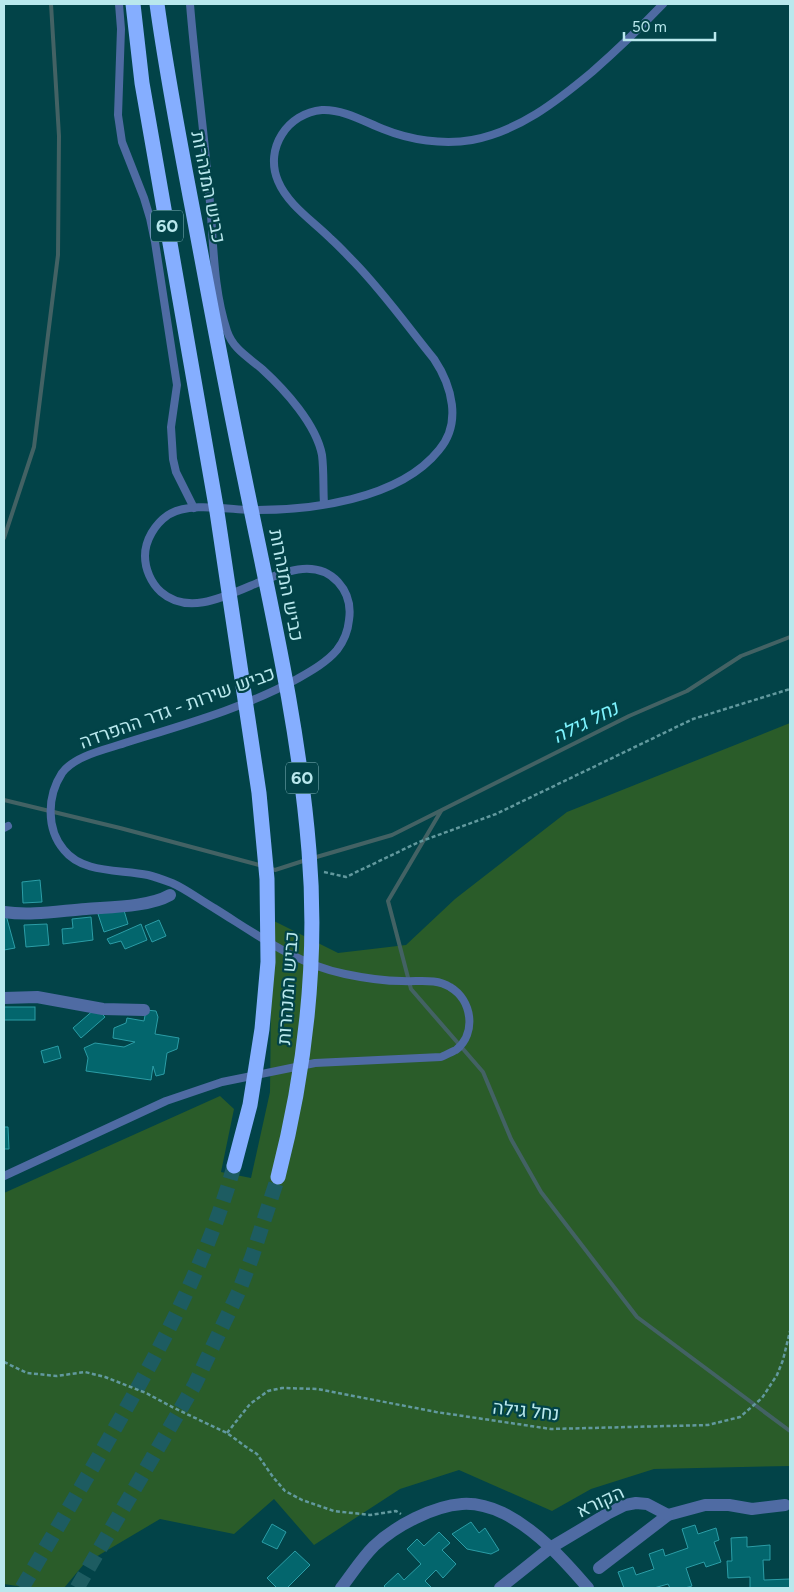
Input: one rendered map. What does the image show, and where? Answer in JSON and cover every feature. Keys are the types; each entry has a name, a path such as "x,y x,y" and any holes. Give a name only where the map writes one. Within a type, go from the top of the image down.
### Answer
{"highway":[{"name":"כביש המנהרות","path":"133,4 142,83 217,512 259,793 267,879 268,930 265,997 258,1058 253,1090 234,1166"},
{"name":"כביש המנהרות","path":"157,4 167,75 302,776 312,911 309,992 300,1073 292,1122 278,1177"}],"street":[{"path":"4,912 19,914 126,905 161,900 170,895"},
{"path":"4,998 37,997 103,1009 144,1010"},
{"path":"341,1588 375,1546 412,1520 446,1507 461,1504 476,1504 490,1509 508,1517 537,1535 588,1588"},
{"name":"הקורא","path":"500,1588 550,1548 625,1505 647,1504 668,1515"},
{"path":"599,1568 668,1515 705,1505 729,1505 752,1509 785,1505"}],"lane":[{"path":"119,4 118,115 120,129 122,142 146,205 155,242 177,385 171,427 173,460 176,472 194,508"},
{"path":"190,4 194,60 209,189 215,276 223,318 237,349 277,383 289,396 316,439 322,454 324,504"},
{"name":"כביש שירות - גדר ההפרדה","path":"4,1176 166,1101 222,1082 315,1063 441,1057 455,1050 463,1042 470,1019 468,1008 456,990 445,984 432,981 378,980 343,974 306,962 283,951 175,884 148,875 99,868 76,861 65,852 57,839 50,820 50,803 62,773 69,766 88,755 208,717 264,696 302,676 325,661 344,640 349,627 350,612 344,590 335,578 323,572 310,570 280,574 209,601 196,604 180,602 170,598 154,584 149,576 145,562 145,551 149,538 157,524 170,514 181,509 287,510 373,493 390,486 427,463 444,445 450,435 453,421 449,388 434,359 357,265 311,221 287,195 278,182 274,169 276,147 280,136 296,119 310,112 323,110 335,111 386,130 417,139 457,142 486,136 523,122 556,102 630,39 662,4"}],"path":[{"path":"323,872 346,877 418,842 496,814 693,719 790,689"},
{"name":"נחל גילה","path":"228,1433 250,1404 268,1391 282,1388 318,1389 436,1412 551,1429 708,1425 740,1417 762,1398 777,1375 783,1360 790,1331"},
{"path":"4,1362 27,1373 56,1376 85,1372 105,1377 146,1393 228,1433 257,1454 285,1491 302,1500 334,1511 370,1515 396,1511 412,1520"}],"green space":[{"path":"790,723 790,1466 654,1469 591,1489 552,1511 459,1470 400,1489 314,1545 274,1499 234,1534 160,1519 84,1564 64,1588 29,1588 4,1584 4,1193 220,1096 234,1109 221,1172 251,1178 270,1092 272,920 338,953 406,945 455,899 567,812"}],"building":[{"path":"40,880 42,902 23,903 22,882"},
{"path":"123,907 128,924 104,932 98,914"},
{"path":"4,915 6,915 15,948 4,950"},
{"path":"91,917 93,940 63,944 62,929 73,928 72,919"},
{"path":"159,920 166,936 152,942 145,926"},
{"path":"47,924 49,945 26,947 24,925"},
{"path":"141,924 147,940 125,949 121,941 110,944 107,939"},
{"path":"4,1007 35,1007 35,1020 4,1020"},
{"path":"96,1008 105,1017 81,1038 73,1028"},
{"path":"146,1010 156,1011 158,1017 155,1034 179,1038 177,1049 167,1053 164,1074 156,1076 153,1066 151,1080 86,1071 88,1058 84,1048 95,1043 124,1047 135,1042 113,1038 114,1028 126,1023 127,1018 144,1021"},
{"path":"58,1046 61,1058 44,1063 41,1051"},
{"path":"4,1127 8,1127 9,1149 4,1149"},
{"path":"471,1522 479,1533 485,1528 499,1550 491,1554 467,1549 452,1534"},
{"path":"272,1524 286,1532 277,1549 262,1542"},
{"path":"695,1525 698,1534 716,1528 719,1540 714,1542 721,1562 706,1567 704,1562 686,1568 692,1586 685,1588 670,1588 668,1584 654,1588 624,1588 618,1572 633,1567 636,1575 654,1569 649,1554 663,1549 665,1556 688,1548 682,1529"},
{"path":"439,1532 450,1543 442,1550 456,1564 443,1578 436,1570 425,1581 432,1588 386,1588 384,1586 398,1573 404,1580 421,1564 407,1549 417,1539 424,1546"},
{"path":"747,1537 747,1547 770,1545 770,1560 763,1560 764,1580 790,1579 790,1588 750,1588 750,1577 728,1578 727,1561 732,1561 731,1538"},
{"path":"295,1551 310,1565 287,1588 277,1588 267,1578"}],"waterway":[{"path":"4,538 34,447 58,255 59,136 51,4"},
{"name":"נחל גילה","path":"313,858 392,835 629,716 687,691 741,656 790,637"},
{"path":"4,800 120,828 263,866"},
{"path":"441,811 388,901 411,989 483,1072 511,1139 541,1192 637,1317 790,1431"},
{"path":"270,868 275,870 306,860"}],"tunnel":[{"path":"22,1588 115,1428 167,1333 198,1268 234,1166"},
{"path":"77,1588 195,1384 239,1291 278,1177"}]}
